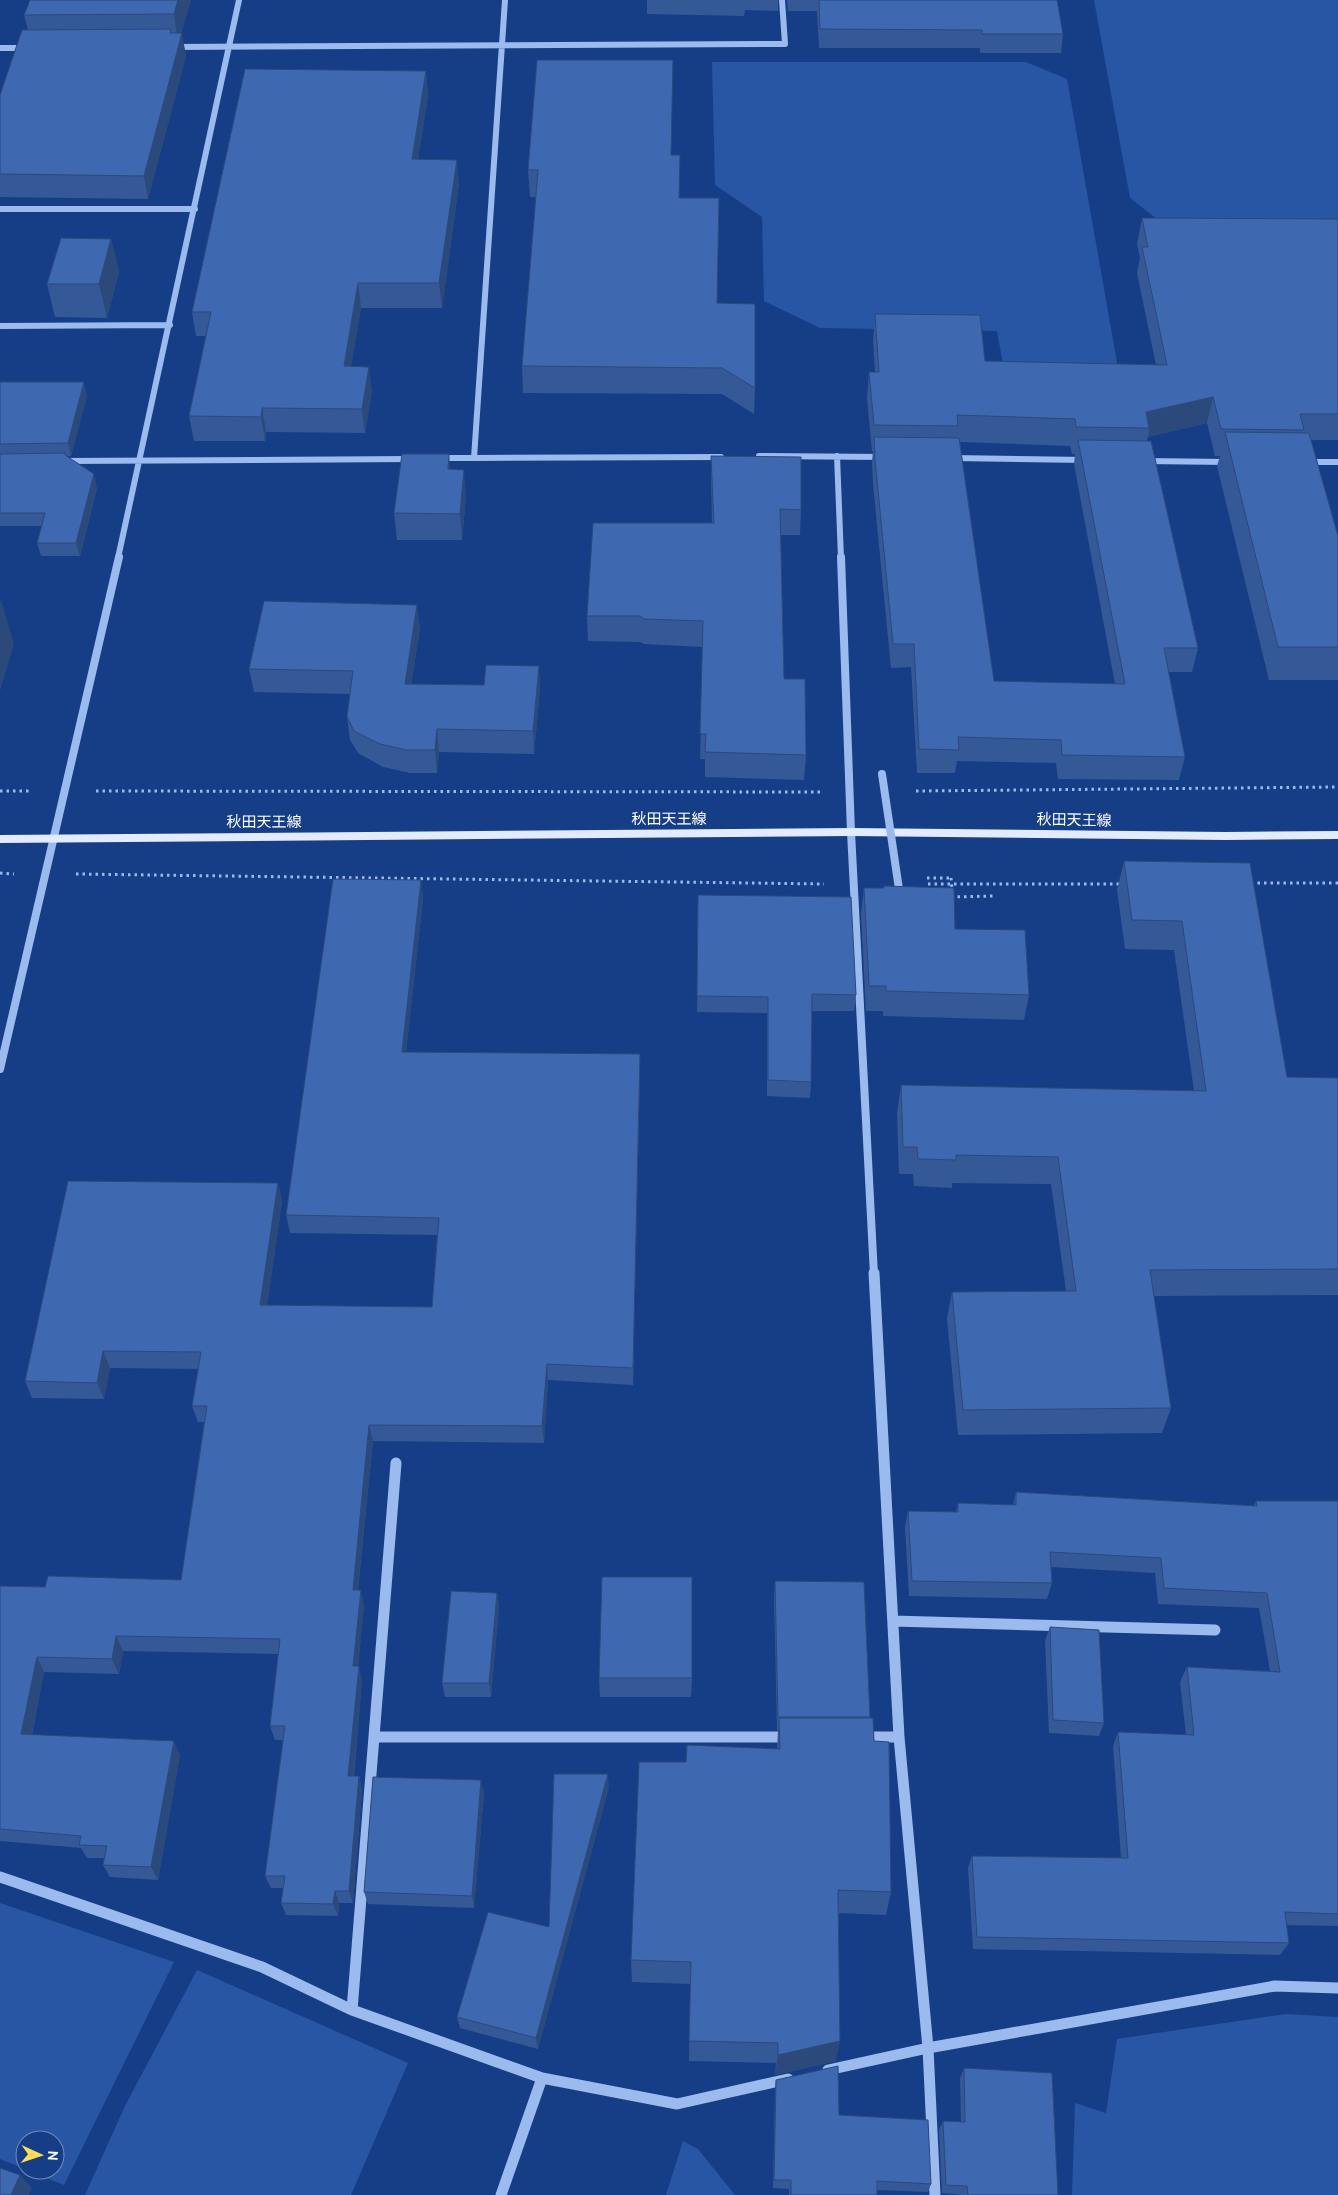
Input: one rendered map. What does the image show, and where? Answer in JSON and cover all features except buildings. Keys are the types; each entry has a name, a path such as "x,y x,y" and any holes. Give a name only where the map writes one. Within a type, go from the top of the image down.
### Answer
{"main road":[{"name":"秋田天王線","path":"0,838 851,832 1226,836 1338,835"}],"street":[{"path":"0,1069 141,461 239,0"},
{"path":"474,458 505,0"},
{"path":"169,48 785,44 782,0"},
{"path":"0,48 30,48"},
{"path":"0,209 195,209"},
{"path":"0,326 170,325"},
{"path":"749,456 895,457"},
{"path":"837,456 851,832 899,1737 928,2048 936,2195"},
{"path":"428,458 729,457"},
{"path":"56,462 419,458"},
{"path":"944,458 1090,460"},
{"path":"1139,461 1238,462"},
{"path":"1298,462 1338,462"},
{"path":"882,774 900,896"},
{"path":"352,2010 396,1463"},
{"path":"893,1622 1215,1630"},
{"path":"375,1737 800,1737"},
{"path":"849,1737 899,1737"},
{"path":"0,1876 262,1967 352,2010 542,2078 677,2104 801,2076"},
{"path":"820,2072 928,2048 1275,1986 1338,1988"},
{"path":"501,2195 542,2078"}],"path":[{"path":"915,791 1338,787"},
{"path":"0,791 850,792"},
{"path":"0,873 854,884"},
{"path":"951,878 952,897"},
{"path":"1249,883 1338,883"},
{"path":"926,884 1130,884"},
{"path":"900,896 994,896"}],"shaded area":[{"path":"1094,0 1338,0 1338,219 1157,219 1130,198"},
{"path":"712,62 1026,62 1067,79 1118,368 1004,370 997,331 820,328 764,301 762,217 715,185"},
{"path":"0,1903 174,1962 64,2185 52,2180 65,2180 65,2130 15,2130 15,2165 0,2159"},
{"path":"197,1970 408,2063 351,2195 85,2195 125,2106"},
{"path":"1285,2014 1338,2017 1338,2195 1072,2195 1075,2103 1106,2113 1117,2039"},
{"path":"683,2141 698,2149 735,2195 666,2195"}]}
